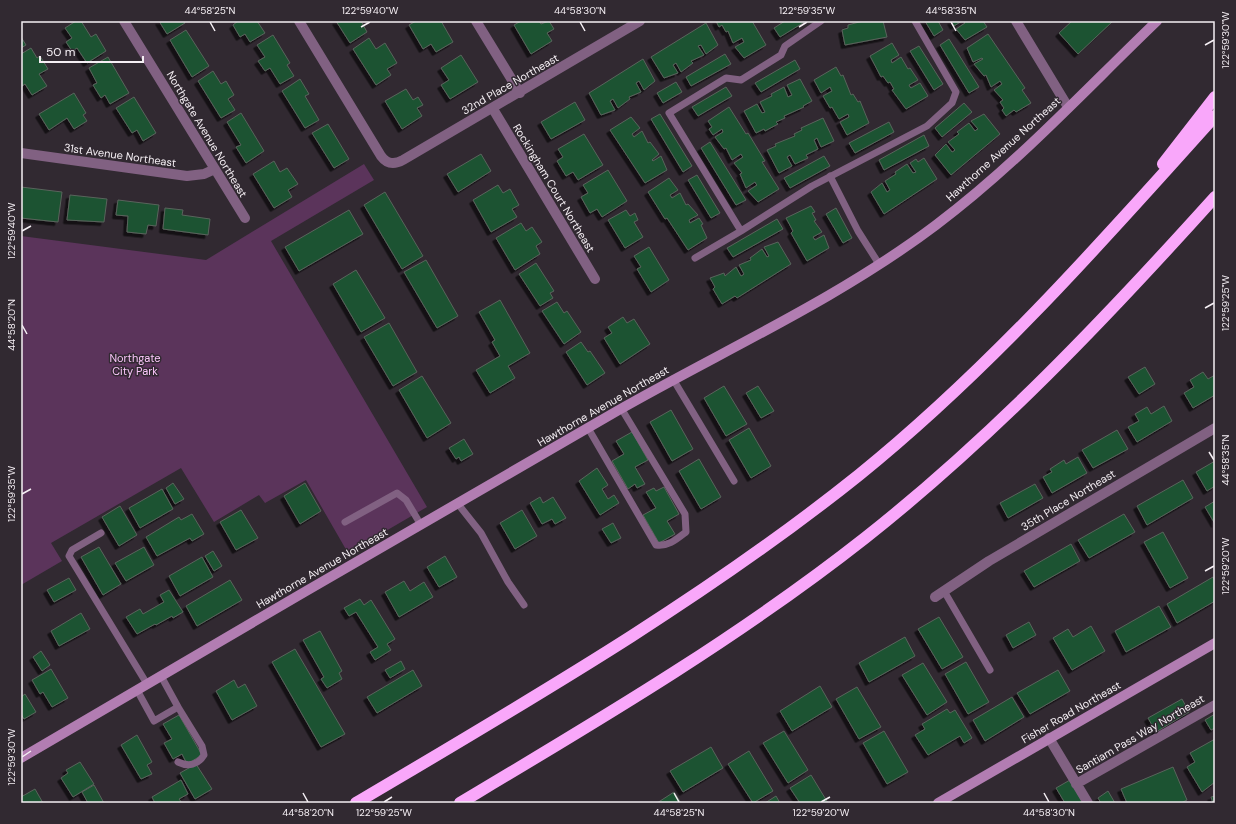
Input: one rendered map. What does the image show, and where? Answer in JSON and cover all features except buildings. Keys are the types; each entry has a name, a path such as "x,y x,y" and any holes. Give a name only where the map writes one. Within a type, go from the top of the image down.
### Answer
{"highway":[{"path":"1114,228 1215,97"},
{"path":"356,803 633,634 783,533 860,474 935,408 1033,314 1114,228 1215,116"},
{"path":"460,803 569,738 702,654 765,611 865,538 960,457 1023,399 1123,298 1215,198"}],"main road":[{"name":"Hawthorne Avenue Northeast","path":"21,758 621,408 803,309 879,264 935,226 1011,161 1157,21"},
{"name":"Fisher Road Northeast","path":"938,803 1215,643"}],"street":[{"name":"Northgate Avenue Northeast","path":"124,21 245,218"},
{"name":"32nd Place Northeast","path":"299,21 381,156 390,163 403,160 493,109 640,21"},
{"path":"476,21 520,93"},
{"path":"1016,21 1068,107"},
{"name":"Rockingham Court Northeast","path":"493,109 595,279"},
{"name":"31st Avenue Northeast","path":"21,153 187,176 204,174 215,169"},
{"name":"35th Place Northeast","path":"935,597 989,561 1215,428"},
{"name":"Santiam Pass Way Northeast","path":"1076,784 1215,705"},
{"name":"Santiam Pass Way Northeast","path":"1050,738 1088,803"}],"lane":[{"path":"741,231 669,113 726,78 741,80 781,55 785,46 821,21"},
{"path":"696,258 812,186 927,126 952,103 956,97 956,92 915,21"},
{"path":"830,176 858,231 879,264"},
{"path":"673,379 734,481"},
{"path":"588,428 656,545 662,546 676,541 686,532 685,514 621,408"},
{"path":"345,522 397,493 406,500 421,525"},
{"path":"458,504 481,533 508,582 524,605"},
{"path":"101,533 72,550 69,556 147,684"},
{"path":"944,591 990,670"},
{"path":"161,676 202,746 204,755 200,761 193,764 183,765 178,762"},
{"path":"137,690 154,721 178,707"}],"green space":[{"name":"Northgate City Park","path":"364,164 374,180 271,241 427,507 348,553 306,480 265,503 259,495 214,522 181,468 51,543 62,561 21,585 21,236 206,260"}]}
